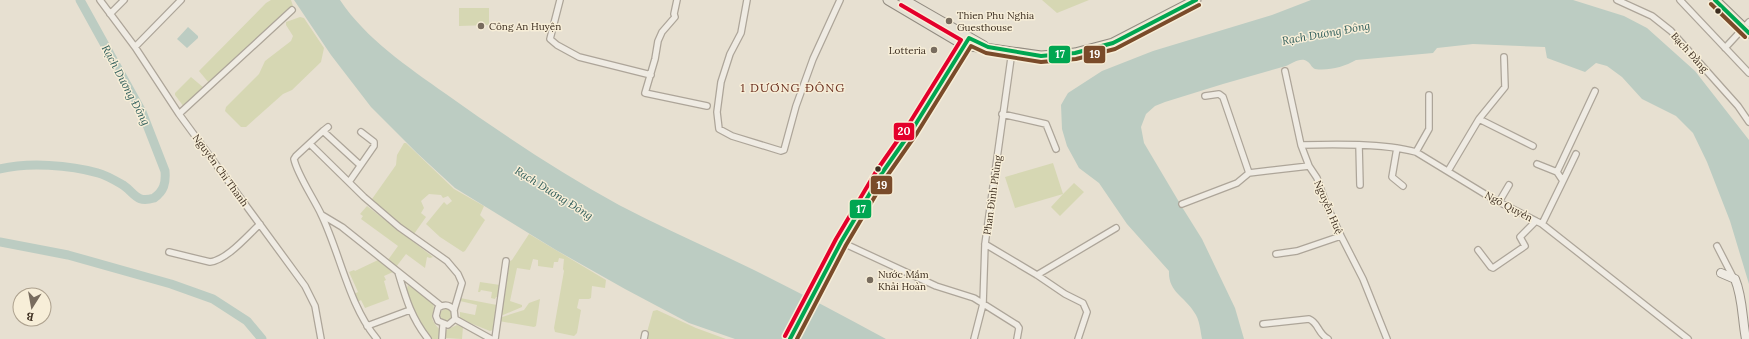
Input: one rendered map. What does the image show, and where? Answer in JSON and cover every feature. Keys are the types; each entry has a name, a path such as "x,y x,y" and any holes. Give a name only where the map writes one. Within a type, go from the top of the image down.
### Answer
{"main road":[{"path":"888,0 907,5 967,41 988,48 1041,56 1075,53 1106,46 1153,24 1196,0"},
{"path":"1715,0 1747,28"},
{"path":"790,339 841,242 882,173 912,130 967,41"},
{"path":"1721,273 1735,279 1741,303 1746,339"}],"street":[{"name":"Nguyễn Chí Thanh","path":"100,0 135,47 179,114 260,224 310,296 315,306 321,339"},
{"path":"110,14 124,0"},
{"path":"135,47 181,0"},
{"path":"560,0 550,39 557,45 579,57 650,74"},
{"path":"677,0 674,14 675,18 662,32 658,41 645,91 646,94 688,101 707,106"},
{"path":"747,0 740,33 730,54 720,82 718,112 719,129 732,136 781,151 784,150 796,106 813,59 840,0"},
{"name":"Bạch Đằng","path":"1617,0 1652,16 1671,31 1738,106 1749,122"},
{"path":"1680,0 1749,73"},
{"path":"179,114 292,10"},
{"path":"1725,48 1747,28"},
{"name":"Phan Đình Phùng","path":"974,339 983,304 985,244 1002,114 1012,52"},
{"path":"1448,171 1479,119 1505,87 1504,57"},
{"name":"Nguyễn Huệ","path":"1285,71 1301,145 1309,166 1317,178 1326,204 1363,279 1384,339"},
{"path":"1557,172 1595,90"},
{"path":"1205,96 1219,94 1223,97 1249,173"},
{"path":"1416,152 1429,129 1429,95"},
{"path":"1002,114 1046,124 1056,149"},
{"path":"1479,119 1533,146"},
{"path":"328,127 296,156 295,162 322,215 367,326 377,339"},
{"path":"323,131 360,165"},
{"path":"349,182 374,146 374,142 361,132"},
{"path":"310,144 398,228 447,261 458,274 462,283 454,310 454,319 450,324 443,325 438,322 436,316 437,310 441,306 450,306 454,310"},
{"name":"Ngô Quyền","path":"1301,145 1359,145 1397,148 1416,152 1499,202 1539,222 1688,339"},
{"path":"1359,145 1360,185"},
{"path":"1397,148 1392,177 1403,186"},
{"path":"1478,250 1493,268 1525,246 1520,237 1539,222 1563,181 1576,154"},
{"path":"1537,164 1557,172 1563,181"},
{"path":"1182,204 1237,183 1249,173 1309,166"},
{"path":"1499,202 1509,185"},
{"path":"322,215 342,227 441,306"},
{"path":"169,252 214,262 232,250 260,224"},
{"path":"1037,275 1116,228"},
{"path":"1276,254 1297,251 1341,236"},
{"path":"841,242 936,286 974,298 1016,325 1019,328 1017,339"},
{"path":"985,244 1085,305 1086,317 1078,339"},
{"path":"1717,246 1735,279"},
{"path":"495,339 506,261"},
{"path":"398,272 410,310 418,326 428,339"},
{"path":"367,326 410,310"},
{"path":"454,319 491,339"},
{"path":"1263,324 1309,319 1316,323 1319,332 1327,339"},
{"path":"442,339 443,325"}],"green space":[{"path":"271,0 291,0 293,6 213,82 209,83 199,71 266,3"},
{"path":"1042,0 1089,0 1057,13"},
{"path":"459,8 489,8 489,25 459,26"},
{"path":"300,17 304,18 324,48 321,62 292,90 283,94 246,127 241,127 225,111 226,107 259,74 265,61 291,41 293,36 286,25 286,22"},
{"path":"191,77 204,88 184,107 175,93"},
{"path":"404,143 406,143 454,189 484,206 480,215 485,220 465,251 463,252 440,237 426,224 444,202 447,205 452,201 448,196 443,198 441,195 429,194 421,201 424,208 421,213 426,217 414,234 411,234 373,203 372,199 396,165 397,155"},
{"path":"1053,163 1063,194 1015,208 1005,177"},
{"path":"1074,183 1084,192 1060,216 1051,207"},
{"path":"367,206 433,257 427,257 425,268 406,254 396,267 388,260 398,246 361,219 363,216 360,214"},
{"path":"529,234 606,280 605,288 592,286 591,298 579,299 577,308 581,310 577,333 574,336 555,332 554,328 564,271 564,259 559,258 558,262 554,262 553,268 538,266 538,260 533,259 530,270 517,268 510,301 522,305 522,307 503,315 501,314 508,262 512,260"},
{"path":"378,260 393,272 384,276 389,299 365,308 361,300 358,302 354,294 358,292 349,272 355,271"},
{"path":"480,282 500,285 499,297 496,297 495,299 491,298 492,292 481,290 478,292"},
{"path":"408,285 433,303 434,311 432,318 440,330 439,339 432,339 414,313 408,297"},
{"path":"460,298 497,305 493,330 490,331 460,319 460,312 475,315 477,305 460,301"},
{"path":"540,299 536,326 534,327 499,321 499,318 524,310 529,303"},
{"path":"444,309 448,309 452,315 448,321 444,321 440,317 440,313"},
{"path":"657,310 696,328 726,339 645,339 653,311"},
{"path":"457,325 463,327 462,339 445,338 446,330"}],"water":[{"path":"294,0 340,0 362,27 388,52 488,124 553,166 619,205 754,270 886,339 735,339 689,323 556,250 455,188 417,153 371,107 331,55"},
{"path":"1311,0 1573,0 1624,16 1647,28 1695,71 1749,140 1749,284 1730,221 1707,162 1693,133 1676,116 1642,99 1622,77 1607,66 1596,63 1585,72 1547,58 1545,47 1473,44 1437,48 1433,53 1356,60 1331,69 1315,69 1305,60 1300,60 1286,66 1155,106 1146,114 1141,127 1144,143 1202,239 1235,308 1244,339 1202,339 1199,322 1196,315 1174,289 1169,278 1169,271 1127,224 1099,183 1079,168 1067,146 1062,129 1061,105 1068,93 1102,71 1153,51 1272,15"},
{"path":"188,27 198,36 198,38 187,48 177,39"}],"pier":[{"path":"805,294 818,300 798,339 782,339"}],"waterway":[{"name":"Rạch Dương Đông","path":"0,169 49,165 87,170 111,178 123,185 137,197 143,199 154,198 162,190 165,183 165,171 142,112 80,0"},
{"name":"Rạch Dương Đông","path":"0,242 68,255 171,284 213,299 247,321 262,339"}],"transit line":[{"name":"17","path":"790,339 841,242 882,173 912,130 969,38 988,47 1041,56 1075,53 1113,43 1196,0"},
{"name":"17","path":"1715,0 1749,33"},
{"name":"19","path":"1711,4 1745,37"},
{"name":"20","path":"785,336 836,239 877,170 907,127 961,40 901,5"},
{"name":"19","path":"797,339 846,245 887,176 917,133 971,46 986,53 1041,62 1076,59 1115,49 1199,5"}],"place":[{"name":"Thien Phu Nghia Guesthouse","path":"949,21"},
{"name":"Công An Huyện","path":"481,26"},
{"name":"Lotteria","path":"934,50"},
{"name":"Nước Mắm Khải Hoàn","path":"870,280"}],"district":[{"name":"1 DƯƠNG ĐÔNG","path":"793,88"}]}
